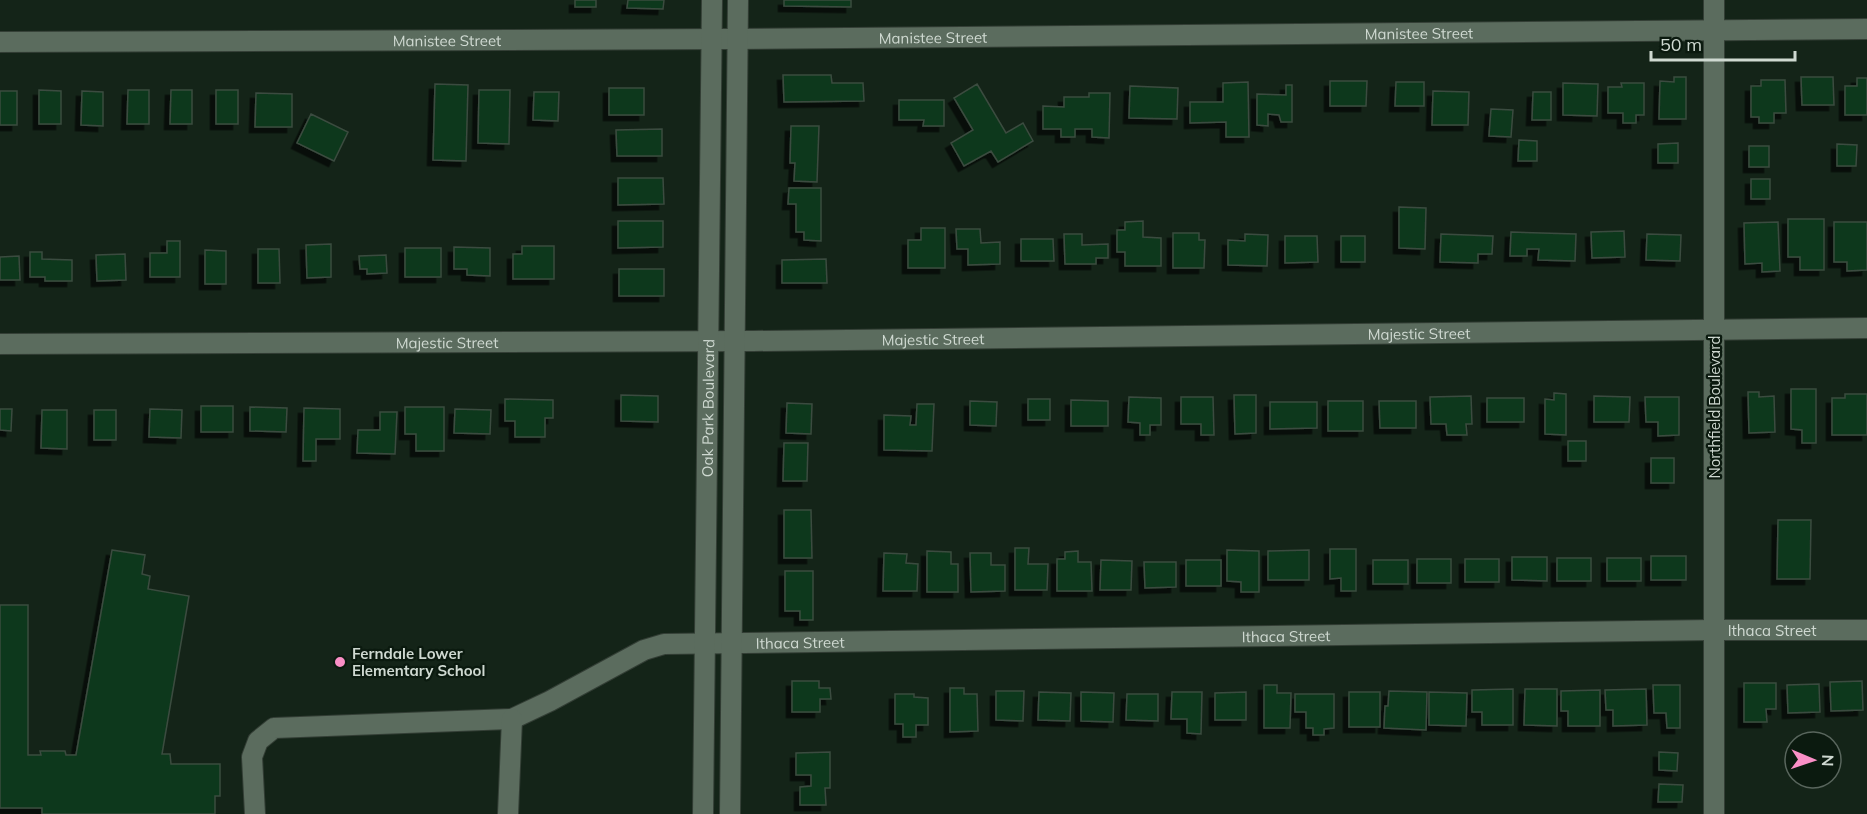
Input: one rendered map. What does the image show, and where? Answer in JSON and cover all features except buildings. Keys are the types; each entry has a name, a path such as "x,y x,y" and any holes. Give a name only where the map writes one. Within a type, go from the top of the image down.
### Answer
{"street":[{"name":"Oak Park Boulevard","path":"703,814 712,0"},
{"name":"Oak Park Boulevard","path":"730,814 738,0"},
{"name":"Northfield Boulevard","path":"1714,0 1714,814"},
{"name":"Manistee Street","path":"0,42 738,39 1867,29"},
{"name":"Majestic Street","path":"0,344 708,342 1867,328"},
{"name":"Ithaca Street","path":"512,719 644,650 664,644 1867,630"},
{"path":"255,814 252,757 258,741 274,728 512,719 508,814"}],"place":[{"name":"Ferndale Lower Elementary School","path":"340,662"}]}
